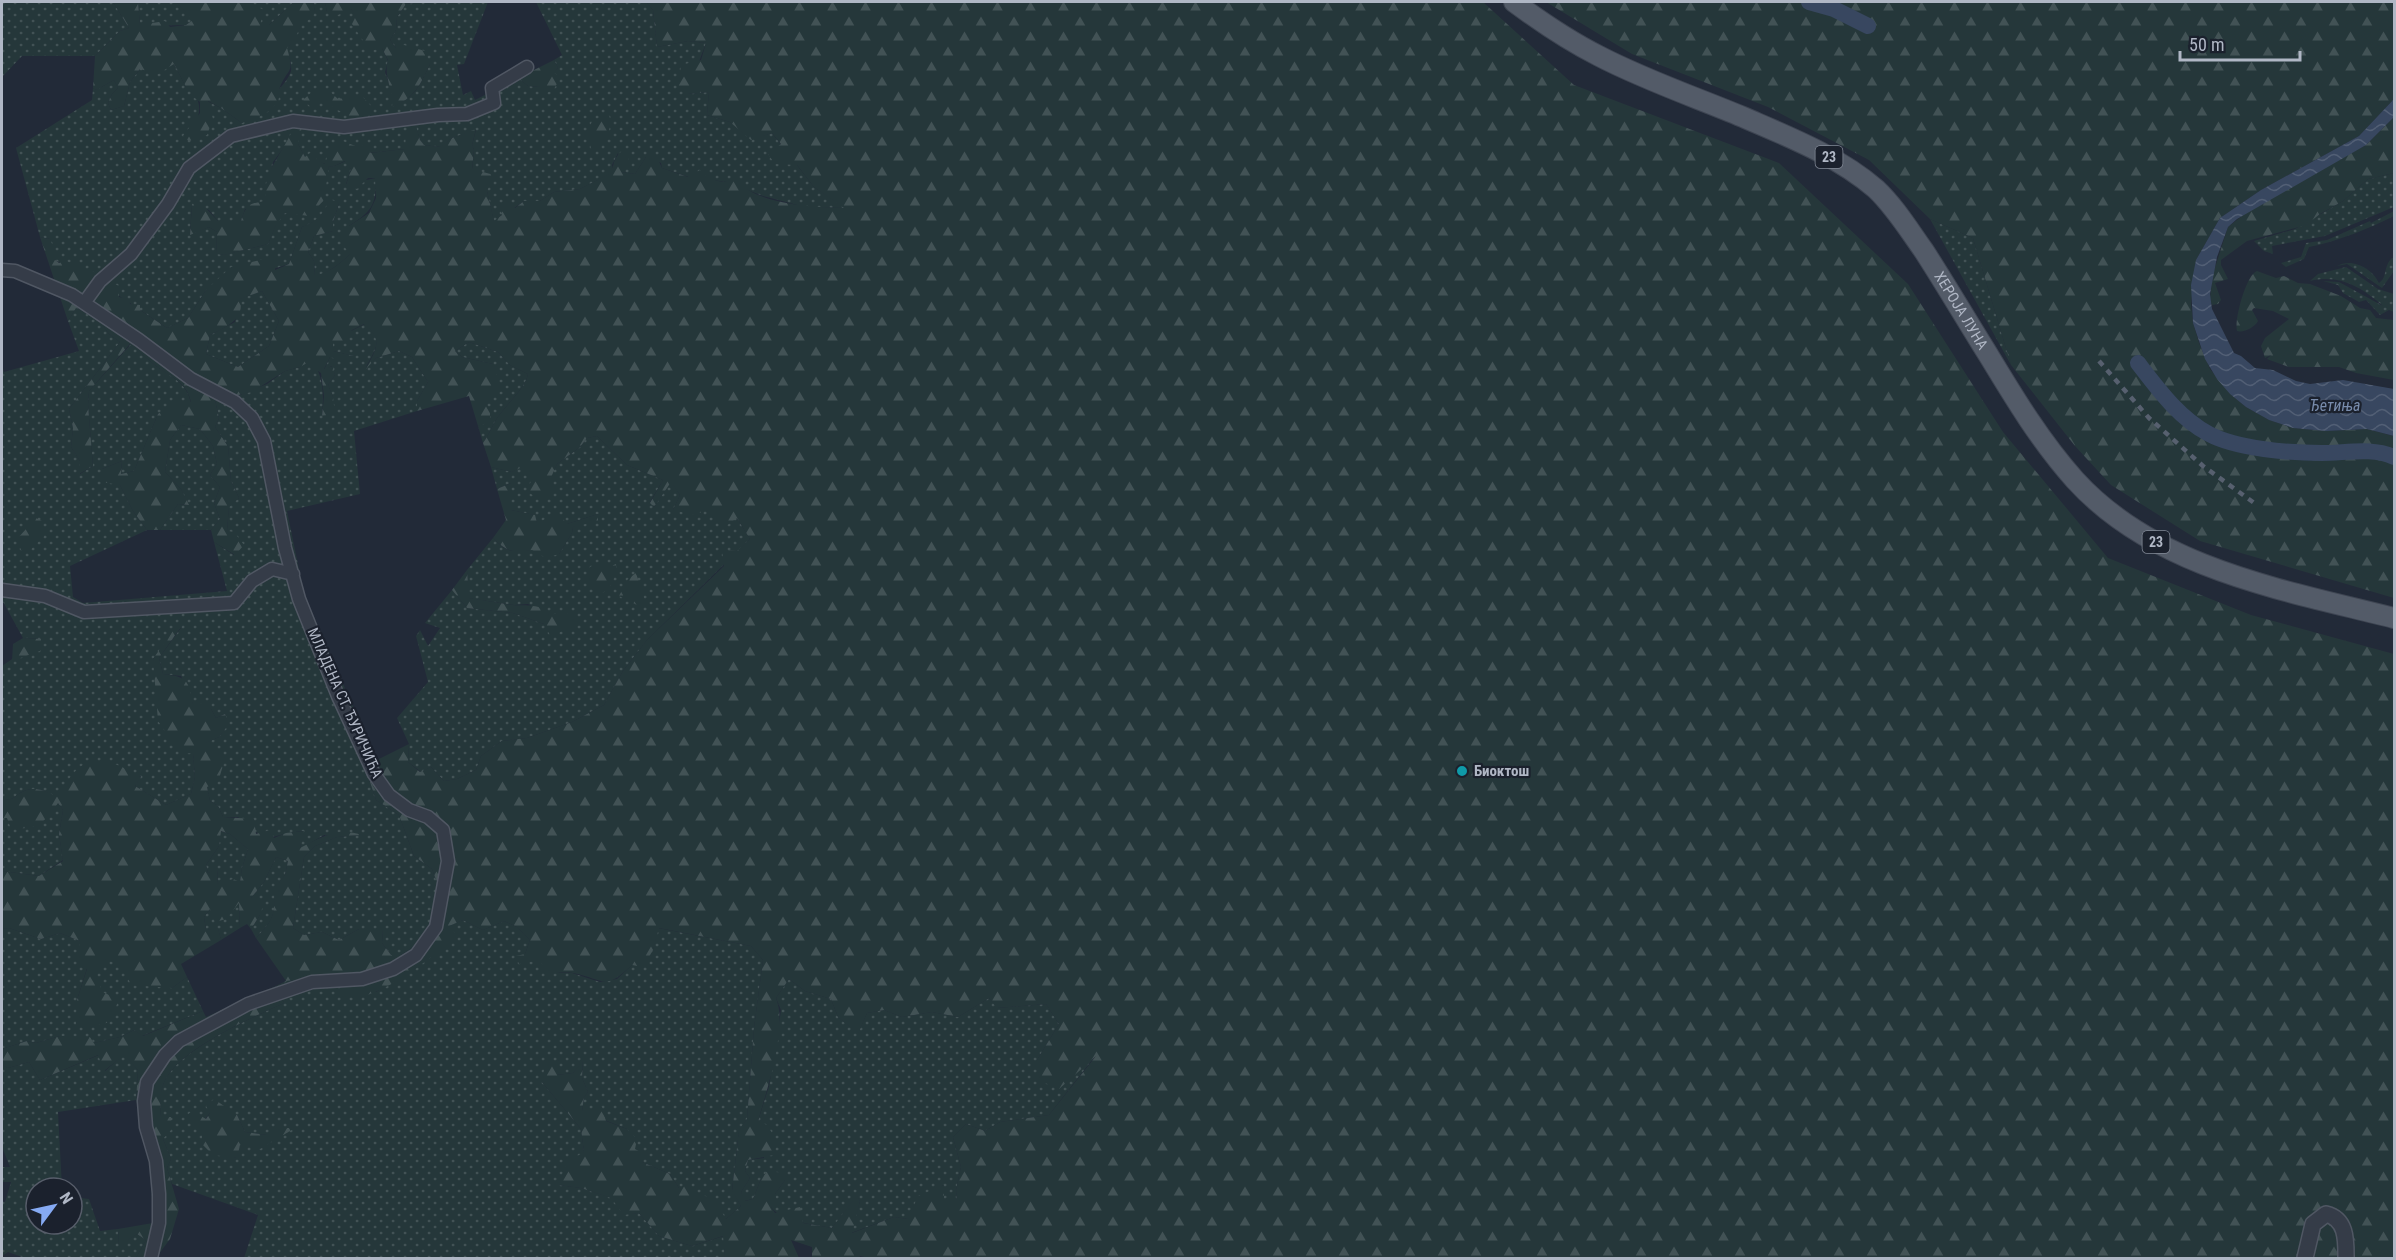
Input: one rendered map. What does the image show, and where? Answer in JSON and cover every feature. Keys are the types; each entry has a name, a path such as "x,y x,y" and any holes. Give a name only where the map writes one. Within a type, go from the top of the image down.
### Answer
{"main road":[{"name":"ХЕРОЈА ЛУНА","path":"1514,2 1597,55 1807,146 1856,174 1877,190 1893,208 1936,270 2039,435 2077,482 2114,515 2158,543 2214,568 2297,594 2394,618"}],"street":[{"path":"84,303 100,281 131,254 168,204 189,168 231,136 293,121 344,127 438,115 467,114 494,103 492,88 527,67"},
{"name":"МЛАДЕНА СТ. ЂУРИЧИЋА","path":"2,270 15,271 72,295 192,379 235,402 252,418 264,441 285,548 299,599 338,696 374,774 388,795 409,810 428,817 442,830 448,861 436,927 416,955 393,969 362,979 312,982 248,1004 179,1041 165,1055 147,1082 144,1101 146,1127 156,1161 159,1194 159,1223 151,1258"},
{"path":"2,590 45,596 84,612 200,606 234,603 252,581 272,569 293,574"},
{"path":"2305,1258 2313,1224 2326,1214 2336,1218 2343,1229 2346,1258"}],"green space":[{"path":"2,2 113,2 129,28 120,31 95,56 22,56 2,77"},
{"path":"113,2 138,2 140,25 165,21 170,27 186,25 193,20 176,2 250,2 264,10 260,25 269,25 294,2 313,2 315,11 312,18 303,24 287,48 290,70 280,87 279,99 275,105 262,115 242,123 208,101 213,119 207,135 189,141 183,136 200,113 200,102 191,95 191,88 186,87 174,64 158,74 140,69 130,82 124,106 111,110 108,103 118,88 114,80 96,90 93,88 95,56 120,31 129,28"},
{"path":"138,2 176,2 194,20 186,25 140,26"},
{"path":"250,2 294,2 269,25 260,25"},
{"path":"313,2 325,2 327,12 351,9 382,48 388,61 385,72 393,95 393,106 412,95 430,64 396,48 390,40 396,30 397,17 406,4 488,2 464,64 457,65 463,95 471,91 475,100 518,78 528,86 540,87 558,68 554,60 562,55 536,2 646,2 653,10 657,47 688,41 706,43 687,94 709,92 707,115 730,122 751,139 772,133 814,187 845,208 805,207 763,196 727,182 689,177 662,168 661,163 646,157 635,174 621,172 618,153 612,165 614,172 580,189 554,192 540,201 524,201 514,208 508,200 502,215 494,222 487,191 472,170 474,150 472,145 476,130 452,138 441,147 424,145 416,127 405,149 369,153 326,164 305,157 298,144 290,139 273,162 266,201 245,209 241,221 218,221 209,210 192,204 190,234 209,227 217,232 216,253 223,255 268,244 276,224 285,212 298,213 326,179 329,166 332,167 346,161 351,169 346,184 376,178 374,202 368,212 349,226 350,254 334,268 315,277 314,261 308,252 314,236 333,231 333,222 339,203 317,220 302,227 289,264 206,290 188,318 167,328 103,285 53,259 50,239 40,237 16,148 92,100 93,88 96,90 114,80 118,88 108,103 111,110 124,106 130,82 140,69 174,64 186,87 191,87 198,102 199,114 189,141 207,101 242,123 277,92 288,78 291,65 286,48 303,22 315,11"},
{"path":"325,2 422,2 406,4 397,17 396,30 390,40 396,48 404,45 425,51 430,64 420,84 411,95 392,107 387,72 388,60 382,48 370,51 352,24 356,16 351,9 338,15 327,12"},
{"path":"646,2 1483,2 1574,85 1779,163 1908,284 2003,432 2108,558 2251,615 2394,654 2394,1258 869,1258 860,1256 859,1258 812,1258 812,1247 791,1240 799,1258 725,1258 723,1236 692,1246 659,1236 639,1213 624,1215 611,1198 581,1188 558,1185 567,1162 584,1152 581,1129 542,1082 545,1064 560,1060 557,1075 573,1073 583,1060 582,1078 588,1092 584,1097 582,1111 602,1107 606,1121 627,1129 637,1139 635,1149 644,1154 642,1162 670,1174 679,1188 691,1184 691,1194 698,1194 713,1200 726,1219 741,1206 732,1191 739,1130 747,1119 754,1028 763,960 751,946 659,928 653,950 643,967 632,965 615,978 604,981 573,973 549,974 539,960 519,964 516,956 525,954 530,940 517,927 504,921 483,930 463,920 449,926 458,936 418,967 385,988 353,997 340,994 342,975 286,981 256,938 270,921 274,905 274,889 285,875 288,861 276,857 264,882 251,898 263,906 251,929 247,924 240,928 239,903 226,919 215,922 210,909 204,917 206,930 218,928 221,940 181,964 187,977 172,988 131,985 123,967 106,959 97,975 102,992 119,999 110,1022 90,1027 76,1025 77,1000 87,969 77,962 80,941 60,933 41,939 9,928 2,929 2,871 39,876 63,861 59,834 63,810 58,803 48,817 39,824 27,828 11,829 7,818 2,818 2,800 33,789 45,791 57,797 80,767 95,761 111,763 141,777 135,786 166,805 191,794 195,777 193,753 181,754 158,721 153,659 183,616 183,624 159,658 163,674 186,681 193,704 203,703 211,709 216,718 225,714 229,724 219,737 206,743 217,748 224,762 218,782 207,787 210,801 218,806 223,817 254,819 256,834 270,830 274,838 286,833 304,831 300,848 338,832 363,835 337,837 315,846 304,857 293,928 304,935 322,932 339,940 359,929 383,929 382,943 391,955 401,955 440,929 438,885 432,869 414,856 399,815 376,800 367,773 377,760 409,744 408,762 420,772 431,767 444,781 457,779 476,770 481,756 502,741 527,738 572,722 604,705 623,671 647,640 724,566 722,550 737,551 750,539 737,518 726,526 707,510 694,515 673,510 680,495 671,482 654,507 650,503 663,480 627,465 597,436 587,438 580,447 557,464 548,484 553,490 542,502 527,491 533,476 522,467 512,472 491,467 483,443 498,417 524,384 528,374 510,365 498,352 469,342 455,351 462,357 493,364 502,390 485,404 490,411 490,422 478,426 469,396 417,411 417,401 428,382 412,357 399,351 376,358 365,370 375,351 376,341 374,335 364,324 352,330 344,344 333,341 333,351 354,356 353,361 342,361 330,357 324,369 333,366 335,375 328,385 333,397 335,414 322,416 324,396 321,373 314,368 312,360 300,367 285,371 252,392 215,400 219,418 215,427 228,446 231,481 239,498 229,507 227,531 234,532 244,545 235,555 214,542 211,530 220,519 214,503 220,487 210,475 217,464 213,446 200,429 181,425 170,440 165,472 181,489 189,505 178,504 160,530 147,530 133,511 120,485 101,482 102,469 122,461 121,474 134,471 158,414 174,401 191,402 189,395 178,381 130,344 89,391 93,466 79,474 80,461 71,447 73,428 69,409 120,342 109,334 99,320 76,308 68,321 40,237 50,239 55,251 54,259 59,263 66,261 97,273 103,285 111,282 119,286 119,297 129,299 130,304 140,305 140,310 167,328 188,318 206,290 231,267 264,259 275,259 275,270 289,264 302,227 319,216 330,199 339,203 333,222 333,231 314,236 308,252 314,261 315,276 325,272 338,265 350,254 339,240 349,226 369,213 376,198 375,178 368,178 357,189 346,185 351,169 345,161 332,167 329,166 324,200 309,216 285,213 276,225 268,244 224,255 216,254 217,232 209,227 190,235 192,204 200,202 218,221 241,221 249,205 266,201 265,190 270,171 294,126 302,127 298,144 305,157 315,149 317,160 325,164 328,154 340,140 358,147 369,143 370,153 405,149 406,133 416,126 424,145 440,147 452,138 476,129 472,145 474,150 472,169 494,175 487,191 494,221 502,215 500,207 508,199 515,208 524,201 540,201 554,192 580,189 613,172 616,158 625,148 629,159 621,172 635,174 646,157 655,153 662,168 688,177 700,170 716,181 736,180 758,195 772,200 844,208 814,187 797,165 775,164 768,154 781,144 772,133 751,140 730,122 707,115 709,92 687,94 678,89 681,65 701,60 706,43 688,41 657,47 653,10","holes":["262,291 279,321 269,346 238,367 206,354 210,335 228,326 237,318 241,306 240,299","221,831 230,834 248,849 240,882 233,879 217,884 218,869 208,873 206,865 219,846","789,979 805,991 831,999 838,1017 858,1034 867,1013 884,1010 902,1017 932,1012 958,1017 989,998 997,1008 1046,1004 1059,1024 1037,1060 1038,1080 1059,1089 1096,1056 1049,1115 1000,1122 985,1131 966,1124 953,1137 961,1167 956,1190 957,1200 944,1200 944,1185 918,1196 908,1219 894,1217 852,1233 860,1201 857,1195 832,1228 803,1223 800,1207 775,1213 771,1207 777,1202 775,1194 785,1180 785,1173 767,1171 753,1199 745,1201 741,1192 750,1178 745,1171 748,1160 774,1155 777,1141 767,1125 758,1121 778,1041 780,1025 776,998"]},
{"path":"1546,2 2394,2 2394,99 2359,136 2261,190 2220,218 2196,260 2191,304 2193,323 2210,369 2230,394 2246,407 2269,420 2293,428 2326,431 2367,429 2393,436 2394,451 2368,446 2293,447 2243,440 2214,430 2193,416 2142,360 2133,366 2172,412 2190,429 2212,443 2259,455 2322,458 2368,456 2394,462 2394,598 2200,541 2111,485 2075,446 2011,365 1973,238 1930,219 1869,160 1768,107 1632,54"},
{"path":"554,60 558,68 554,73 561,77 554,89 545,94 540,87 528,86 518,78"},
{"path":"328,90 338,99 361,95 372,107 367,118 353,121 324,100 313,109 303,100 312,92"},
{"path":"609,115 611,122 606,143 591,149 588,132 592,121"},
{"path":"2394,117 2394,173 2368,179 2343,201 2306,225 2247,241 2221,260 2228,279 2215,283 2221,300 2218,304 2212,305 2210,298 2213,274 2228,227 2255,206 2366,145"},
{"path":"2394,173 2394,207 2325,236 2272,246 2273,254 2264,251 2254,241 2295,229 2343,201 2368,179"},
{"path":"2394,211 2394,216 2375,225 2309,247 2304,259 2286,267 2281,263 2301,257 2306,243 2327,240 2370,221 2371,223"},
{"path":"1930,219 1973,238 2011,365"},
{"path":"2394,258 2394,271 2382,288 2347,264 2337,266 2349,263 2361,266 2372,273 2379,283 2384,278 2387,264"},
{"path":"2346,267 2378,289 2394,294 2394,312 2389,310 2380,315 2366,300 2359,302 2343,293 2338,285 2323,281 2339,282 2383,306 2367,293 2350,284 2331,279 2310,281 2318,274"},
{"path":"2257,271 2276,278 2284,276 2298,283 2310,284 2341,296 2360,308 2370,310 2376,318 2394,320 2394,380 2356,373 2339,367 2289,367 2267,359 2271,355 2265,358 2261,346 2265,338 2289,319 2273,311 2254,308 2252,310 2257,323 2246,330 2237,331 2237,318 2242,298 2249,281"},
{"path":"262,291 279,321 269,346 238,367 206,354 210,335 235,322 239,299"},
{"path":"76,308 99,320 109,334 120,342 69,409 73,428 71,447 80,461 80,474 93,466 89,391 131,344 182,385 191,403 158,414 134,471 121,474 122,461 102,469 120,485 133,511 147,530 70,566 73,597 83,603 227,591 214,542 234,555 227,532 229,506 239,498 231,481 228,446 215,427 219,418 215,400 235,397 267,384 285,371 300,367 312,359 319,373 322,387 322,416 333,397 328,385 335,375 332,366 324,370 330,357 353,356 333,351 333,340 365,324 375,335 376,340 375,349 366,367 376,358 399,351 412,357 428,382 417,401 417,411 354,431 360,494 287,511 305,599 377,760 367,773 376,800 399,815 414,856 432,869 438,885 440,929 401,955 391,955 382,943 383,929 359,929 339,940 322,932 304,935 293,928 304,857 315,846 337,837 360,835 324,835 300,849 303,831 263,836 238,817 223,817 218,806 210,801 205,743 219,737 228,724 225,714 216,718 211,709 193,704 181,676 163,674 159,658 183,625 153,659 193,753 195,777 191,794 166,805 135,786 141,776 71,778 57,798 45,791 33,789 2,800 2,666 41,639 23,638 2,600 2,365 4,372 79,351 68,321"},
{"path":"469,342 498,352 510,365 528,374 524,384 498,417 483,443 478,426 490,421 485,404 493,364 462,357 455,351"},
{"path":"181,425 200,429 213,446 217,464 210,475 220,487 214,503 220,519 211,530 160,530 178,504 188,505 181,489 165,472 170,440"},
{"path":"597,436 627,465 663,480 650,502 654,507 671,481 680,495 673,510 707,510 737,518 750,539 647,640 623,671 604,705 572,722 527,738 502,741 481,756 476,770 457,779 444,781 431,767 421,772 408,762 409,744 397,718 428,682 416,636 420,630 428,646 440,628 425,623 452,590 467,608 513,613 544,624 549,615 528,604 514,605 468,598 467,570 493,538 503,547 514,551 538,550 559,554 572,533 573,527 598,514 567,524 537,523 534,515 511,510 511,483 497,489 491,467 512,472 522,466 547,484 557,464 580,447 587,438"},
{"path":"511,483 511,510 535,515 537,523 558,513 567,524 598,514 598,521 573,527 572,533 559,554 546,558 532,550 506,549 493,538 506,520 497,489"},
{"path":"36,518 42,521 44,536 31,549 21,550 17,539"},
{"path":"602,560 606,568 616,564 617,571 609,589 602,593 587,585 590,567"},
{"path":"467,570 469,598 538,607 549,615 565,612 578,618 575,630 562,631 551,637 544,624 513,613 467,608 452,590"},
{"path":"636,573 645,601 643,608 619,596 628,579"},
{"path":"23,638 41,639 40,651 12,661 13,644"},
{"path":"58,803 63,810 59,834 63,860 39,876 2,871 2,818"},
{"path":"220,831 230,834 248,849 240,883 217,884 218,870 208,873 206,865 219,846"},
{"path":"276,857 288,861 285,875 275,889 272,916 267,926 256,938 251,929 260,915 251,898 264,882"},
{"path":"239,902 240,928 221,940 218,929 206,930 204,917 210,909"},
{"path":"463,920 483,930 504,921 517,927 530,940 525,954 540,960 549,973 572,973 600,982 617,979 653,950 658,928 751,946 763,960 754,1028 747,1119 739,1131 732,1190 741,1206 726,1219 679,1188 670,1174 642,1162 627,1129 582,1111 584,1097 588,1092 582,1078 583,1061 573,1073 556,1075 559,1060 542,1082 581,1129 584,1152 559,1185 581,1188 612,1198 624,1214 639,1213 659,1236 692,1246 724,1236 725,1258 244,1258 258,1215 172,1184 167,1168 171,1159 163,1139 171,1117 160,1117 161,1097 163,1085 170,1072 182,1060 216,1037 284,1003 276,986 286,981 343,975 376,992 411,971 457,936 448,926","holes":["210,1113 237,1115 245,1132 267,1135 240,1145 236,1158 202,1144 205,1119"]},
{"path":"9,928 41,939 60,933 80,941 87,968 77,1000 101,992 96,975 106,958 172,988 187,977 203,1011 142,1036 134,1030 120,1037 94,1043 60,1036 36,1043 27,1041 2,1049 2,929"},
{"path":"789,979 805,991 831,999 838,1017 858,1033 867,1013 884,1010 902,1017 932,1012 958,1017 989,998 998,1008 1046,1004 1059,1024 1037,1060 1099,1051 1049,1115 1000,1122 985,1131 966,1124 953,1137 961,1167 956,1190 957,1200 944,1201 943,1185 908,1219 894,1217 851,1233 860,1201 857,1196 832,1228 799,1222 782,1216 771,1207 775,1194 785,1180 761,1179 753,1199 744,1201 741,1192 750,1178 745,1171 748,1160 764,1158 758,1121 769,1086 776,1046 781,1010 776,998"},
{"path":"276,986 284,1003 235,1026 198,1048 170,1072 163,1085 160,1117 171,1117 171,1130 163,1139 171,1159 167,1168 179,1209 170,1239 156,1258 136,1258 146,1240 137,1234 119,1246 118,1229 153,1223 150,1159 136,1100 138,1070 124,1055 104,1071 98,1055 40,1080 29,1062 8,1068 2,1065 2,1049 27,1041 36,1043 60,1036 90,1037 94,1043 120,1037 134,1030 143,1036 203,1011 206,1017"},
{"path":"124,1054 138,1070 136,1100 58,1112 61,1176 24,1176 24,1236 84,1236 84,1198 89,1199 100,1231 118,1229 119,1245 137,1234 146,1240 136,1258 25,1258 8,1252 2,1256 2,1201 5,1202 11,1182 2,1182 2,1167 10,1167 2,1147 2,1065 8,1068 29,1062 40,1080 99,1055 105,1071"},
{"path":"214,1099 237,1115 245,1132 267,1135 276,1128 295,1128 260,1149 240,1145 237,1158 213,1155 202,1144 202,1132 185,1117 192,1111 206,1119 210,1113 206,1106"}],"water":[{"name":"Ђетиња","path":"2394,99 2394,117 2366,145 2237,219 2228,227 2217,257 2210,294 2212,309 2234,353 2255,368 2273,370 2296,381 2310,384 2343,380 2394,389 2394,436 2367,429 2326,431 2293,428 2269,420 2246,407 2230,394 2217,379 2205,359 2193,323 2191,285 2196,260 2220,218 2261,190 2359,136"}],"waterway":[{"path":"1809,2 1834,9 1868,26"},
{"path":"2138,363 2161,393 2188,420 2221,439 2249,447 2280,451 2322,453 2368,451 2394,457"}],"railway":[{"path":"2099,361 2149,418 2203,466 2257,505"}],"place":[{"name":"Биоктош","path":"1462,771"}]}
